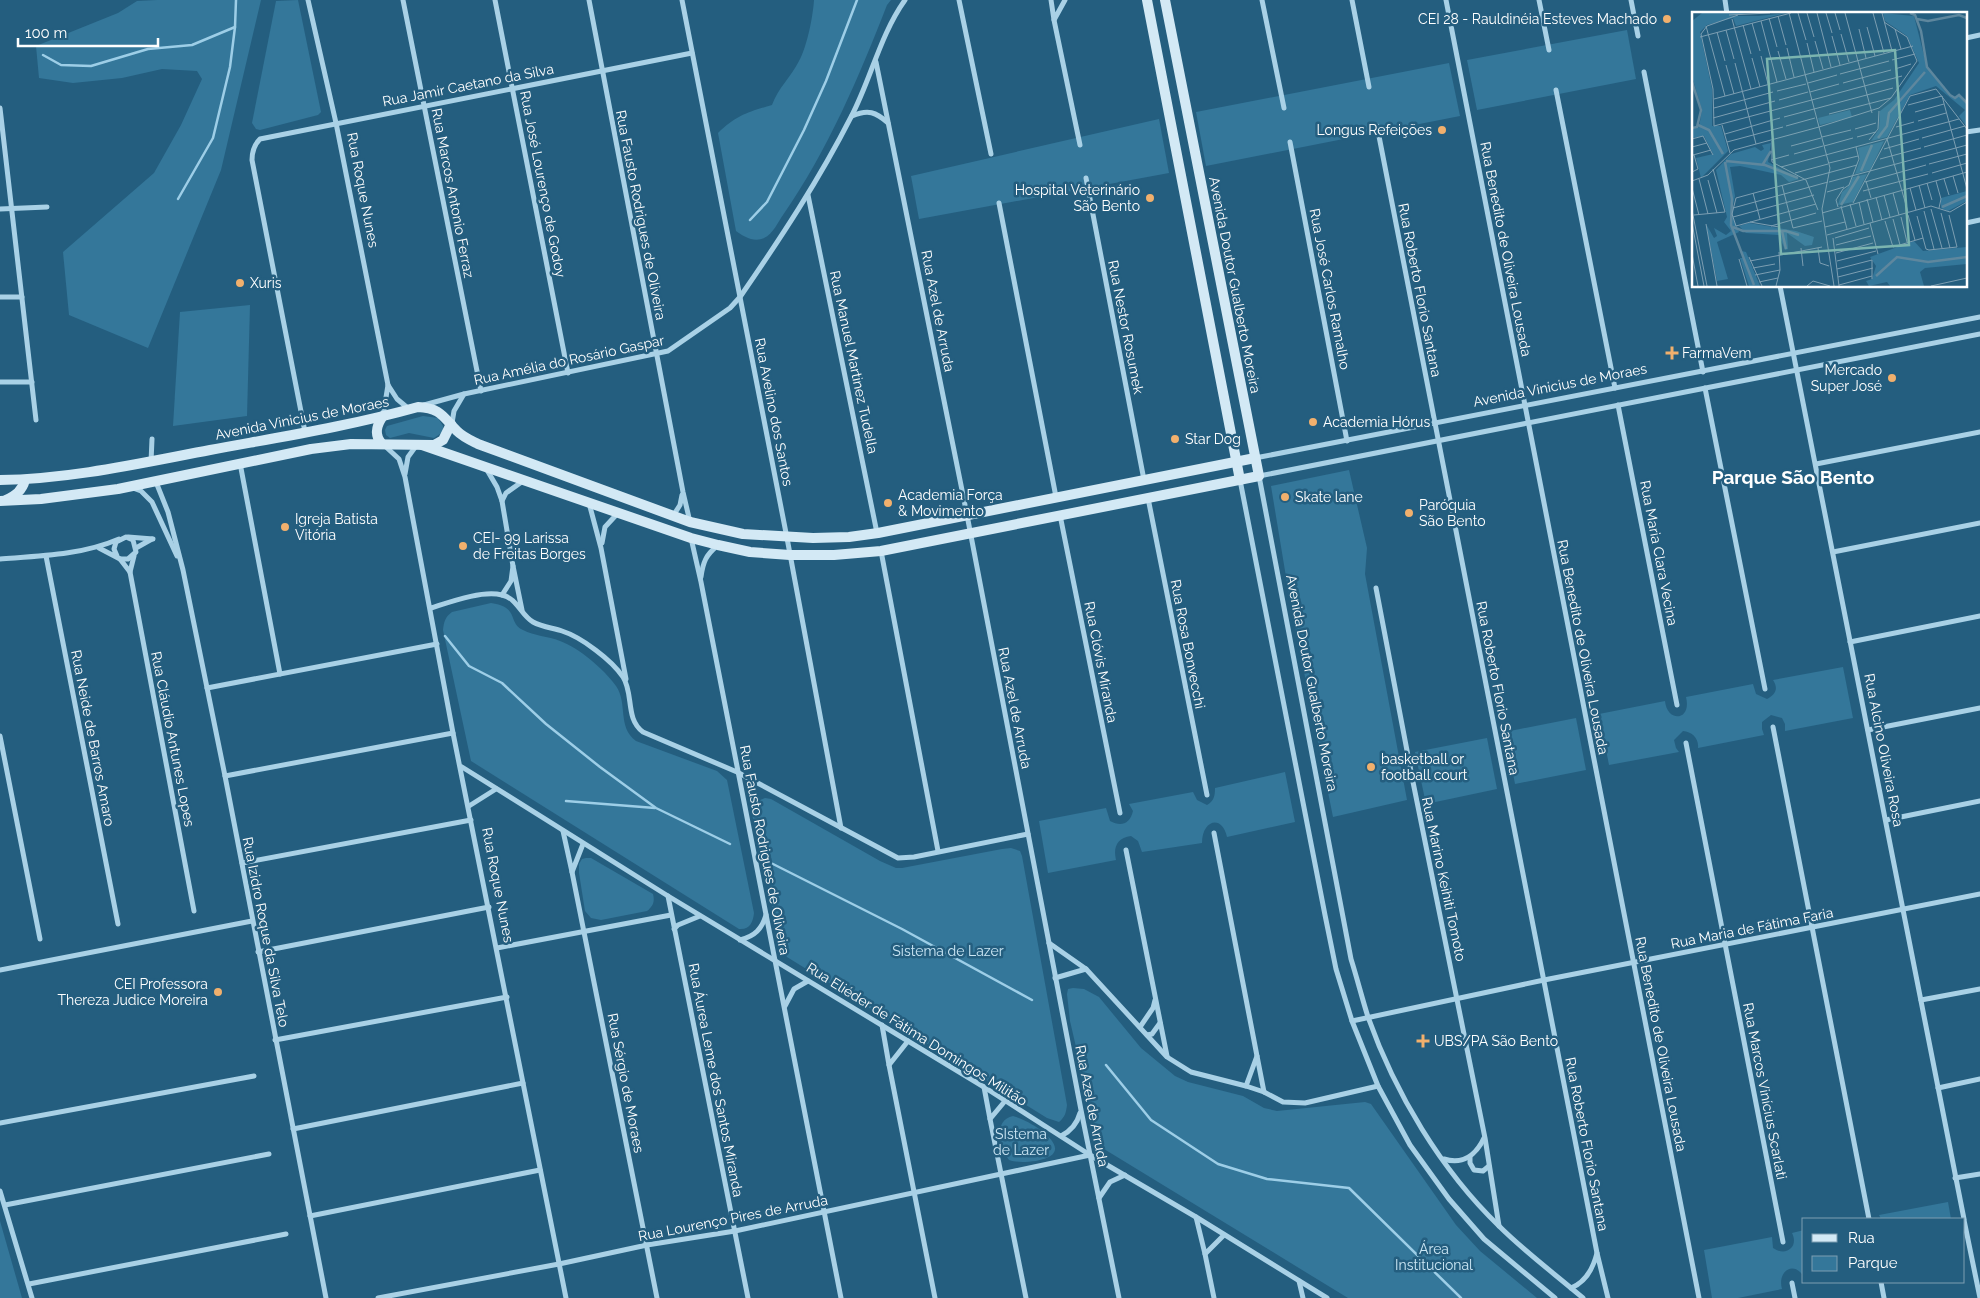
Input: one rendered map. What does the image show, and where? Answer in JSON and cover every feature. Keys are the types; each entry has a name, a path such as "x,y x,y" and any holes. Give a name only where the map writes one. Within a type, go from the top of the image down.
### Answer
{"main road":[{"path":"1147,0 1240,480"},
{"name":"Avenida Doutor Gualberto Moreira","path":"1165,0 1259,476"},
{"name":"Avenida Vinicius de Moraes","path":"0,480 25,480 152,463 414,408 434,409 440,412 462,435 478,444 690,522 742,534 787,538 849,537 878,533 1255,458"},
{"name":"Rua Roque Nunes","path":"382,444 377,436 376,428 383,416"},
{"path":"3,501 41,499 129,487 311,449 351,444 420,445 440,442 447,435 452,424"},
{"path":"420,445 690,538 750,552 790,555 834,555 881,551 1259,476"},
{"path":"139,465 156,480"},
{"path":"3,501 19,492 25,480"},
{"path":"1144,481 1148,498"},
{"path":"589,503 595,487"}],"street":[{"name":"Rua Roque Nunes","path":"308,0 336,123 388,385 383,416"},
{"name":"Rua Marcos Antonio Ferraz","path":"403,0 481,391"},
{"name":"Rua José Lourenço de Godoy","path":"495,0 568,373"},
{"name":"Rua Fausto Rodrigues de Oliveira","path":"588,0 690,522"},
{"name":"Rua Avelino dos Santos","path":"682,0 842,828"},
{"name":"Rua Amélia do Rosário Gaspar","path":"414,408 464,394 656,355 680,344 730,308 740,297 808,195 852,116 890,26 905,0"},
{"path":"959,0 991,154"},
{"path":"1051,0 1080,145"},
{"path":"1054,20 1065,0"},
{"path":"1262,0 1284,108"},
{"path":"1352,0 1369,87"},
{"name":"Rua Benedito de Oliveira Lousada","path":"1446,0 1700,1298"},
{"path":"1539,0 1549,50"},
{"path":"1631,0 1638,36"},
{"name":"Rua Jamir Caetano da Silva","path":"305,432 252,160 254,148 260,139 692,53"},
{"name":"Rua Azel de Arruda","path":"876,62 971,533 1048,943 1119,1298"},
{"path":"1644,72 1703,372"},
{"path":"1556,90 1615,388"},
{"path":"0,108 1,131 12,208 36,420"},
{"path":"852,116 872,111 889,123"},
{"name":"Rua Roberto Florio Santana","path":"1377,126 1608,1298"},
{"name":"Rua José Carlos Ramalho","path":"1290,142 1347,441"},
{"name":"Rua Nestor Rosumek","path":"1086,178 1144,481"},
{"name":"Rua Manuel Martinez Tudella","path":"808,195 878,533"},
{"path":"999,203 1056,498"},
{"path":"0,209 47,207"},
{"name":"Rua Alcino Oliveira Rosa","path":"1780,288 1964,1218"},
{"path":"0,297 22,297"},
{"name":"Avenida Vinicius de Moraes","path":"1255,458 1980,317"},
{"path":"1259,476 1980,334"},
{"path":"0,382 32,382"},
{"name":"Rua Roque Nunes","path":"388,385 397,399 414,408"},
{"path":"1705,388 1765,689"},
{"name":"Rua Amélia do Rosário Gaspar","path":"452,424 454,411 464,394"},
{"name":"Rua Maria Clara Vecina","path":"1618,405 1677,704"},
{"path":"1816,464 1980,432"},
{"path":"152,439 152,463"},
{"name":"Rua Roque Nunes","path":"382,444 399,459 405,477 453,732 462,767 566,1298"},
{"name":"Rua Roque Nunes","path":"405,477 408,456 413,449 420,445"},
{"path":"240,463 280,674"},
{"path":"486,468 497,487 502,501 523,612"},
{"name":"Avenida Doutor Gualberto Moreira","path":"1259,476 1351,958 1368,1017 1401,1095 1442,1159 1468,1193 1499,1226 1583,1298"},
{"name":"Rua Izidro Roque da Silva Telo","path":"156,480 168,512 183,570 225,776 326,1298"},
{"path":"1240,480 1336,969 1352,1021 1378,1086 1410,1145 1449,1199 1484,1239 1555,1298"},
{"path":"502,501 506,493 524,481"},
{"name":"Rua Izidro Roque da Silva Telo","path":"129,487 141,491 152,502 183,570"},
{"path":"673,516 680,505 683,492"},
{"name":"Rua Rosa Bonvecchi","path":"1148,498 1207,795"},
{"path":"589,503 602,548 633,721 637,728 737,772 898,858 914,857 1028,834"},
{"path":"602,548 602,536 605,527 618,513"},
{"name":"Rua Clóvis Miranda","path":"1060,514 1120,813"},
{"path":"1833,552 1980,523"},
{"path":"99,548 128,560 134,555 136,548 133,540 126,537"},
{"path":"0,559 46,556 99,548 126,537 153,538 136,548"},
{"name":"Rua Fausto Rodrigues de Oliveira","path":"690,538 701,582 841,1298"},
{"path":"118,557 114,549 119,539"},
{"name":"Rua Fausto Rodrigues de Oliveira","path":"701,582 703,564 706,557 718,545"},
{"path":"881,551 938,851"},
{"name":"Rua Cláudio Antunes Lopes","path":"134,555 130,572 194,911"},
{"name":"Rua Neide de Barros Amaro","path":"46,556 118,924"},
{"name":"Rua Cláudio Antunes Lopes","path":"118,557 130,572"},
{"path":"502,594 510,580 513,566"},
{"name":"Rua Marino Keihiti Tomoto","path":"1376,588 1485,1138 1499,1226"},
{"path":"431,608 474,597 502,594 513,601 532,622 567,633 580,640 610,663 622,675 627,685"},
{"path":"1850,642 1980,616"},
{"path":"207,688 437,644"},
{"path":"1868,730 1980,708"},
{"path":"1773,727 1869,1218"},
{"path":"225,776 453,732"},
{"path":"0,736 40,939"},
{"name":"Rua Marcos Vinícius Scarlati","path":"1686,743 1783,1242"},
{"name":"Rua Eliéder de Fátima Domingos Militão","path":"462,767 700,916 984,1087 1090,1155 1196,1217 1325,1297"},
{"path":"469,806 496,789"},
{"path":"1886,820 1980,801"},
{"path":"242,863 471,820"},
{"name":"Rua Sérgio de Moraes","path":"563,831 657,1298"},
{"path":"1214,833 1264,1092"},
{"path":"572,872 583,844"},
{"path":"1126,850 1167,1057"},
{"name":"Rua Maria de Fátima Faria","path":"1352,1021 1544,980 1980,894"},
{"name":"Rua Áurea Leme dos Santos Miranda","path":"668,896 748,1298"},
{"path":"258,952 489,906"},
{"path":"497,948 671,914"},
{"path":"740,940 751,937 758,931 766,914"},
{"path":"674,929 678,925 700,916"},
{"path":"0,970 252,921"},
{"path":"1048,943 1086,969 1167,1057 1191,1072 1246,1086 1264,1092 1282,1102 1305,1102 1378,1086"},
{"path":"1055,978 1086,969"},
{"path":"784,1007 794,988 808,981"},
{"path":"1921,1000 1980,989"},
{"path":"275,1040 507,997"},
{"path":"1140,1027 1153,1008 1155,997"},
{"path":"1147,1035 1152,1034 1160,1024"},
{"path":"882,1025 935,1298"},
{"path":"890,1065 908,1041"},
{"path":"1246,1086 1257,1056"},
{"path":"0,1123 254,1076"},
{"path":"1938,1088 1980,1079"},
{"path":"293,1129 523,1083"},
{"path":"984,1087 1026,1298"},
{"path":"990,1119 1005,1101"},
{"path":"1061,1136 1068,1133 1073,1127 1081,1110"},
{"path":"1442,1159 1458,1161 1470,1157 1479,1149 1485,1138"},
{"path":"5,1206 269,1154"},
{"name":"Rua Lourenço Pires de Arruda","path":"378,1298 559,1264 647,1245 735,1231 1090,1155"},
{"path":"1470,1157 1471,1167 1474,1170 1484,1171 1489,1166"},
{"path":"310,1216 540,1170"},
{"path":"1955,1178 1980,1174"},
{"path":"1099,1198 1110,1182 1125,1175"},
{"path":"0,1191 32,1298"},
{"path":"1196,1217 1214,1298"},
{"name":"Rua Alcino Oliveira Rosa","path":"1965,1224 1977,1269 1980,1298"},
{"path":"29,1284 286,1234"},
{"path":"1205,1254 1224,1235"},
{"path":"1571,1288 1588,1275 1598,1253"},
{"path":"1300,1281 1303,1298"},
{"path":"1792,1283 1795,1298"},
{"path":"1881,1283 1884,1298"}],"green space":[{"path":"261,0 221,170 148,348 69,315 63,252 154,173 181,125 202,79 197,71 162,69 122,78 73,83 39,78 36,46 118,13 137,1"},
{"path":"298,0 321,112 318,115 260,130 256,129 252,123 276,1"},
{"path":"814,0 891,0 887,5 841,113 814,165 773,231 764,238 756,240 745,237 736,231 718,133 743,115 772,105 796,67 805,48"},
{"path":"1627,30 1636,79 1477,110 1467,60"},
{"path":"1449,63 1460,116 1206,166 1196,112"},
{"path":"1159,119 1169,173 919,219 911,176"},
{"path":"250,305 247,416 173,426 180,312"},
{"path":"423,416 438,418 443,426 443,432 434,438 409,433 390,438 386,435 385,430 387,426"},
{"path":"1349,470 1367,548 1365,574 1407,800 1333,817 1291,607 1271,486"},
{"path":"491,603 500,605 510,611 515,623 523,630 567,644 598,666 611,679 620,693 624,722 630,735 636,741 717,771 727,780 754,913 752,922 748,927 739,929 471,761 443,630 445,620 452,612"},
{"path":"1843,667 1853,718 1785,731 1785,724 1782,718 1771,715 1762,722 1764,735 1698,748 1694,736 1683,731 1674,740 1679,752 1609,765 1599,714 1665,701 1670,713 1678,716 1683,715 1686,711 1686,697 1753,684 1756,694 1767,699 1775,691 1776,686 1773,680"},
{"path":"1576,718 1586,770 1515,784 1505,732"},
{"path":"1487,738 1497,789 1426,804 1415,752"},
{"path":"1285,772 1295,822 1227,837 1221,825 1213,823 1205,829 1202,843 1142,852 1138,841 1131,836 1126,837 1117,844 1115,851 1116,860 1048,873 1039,821 1106,808 1110,821 1121,824 1130,819 1132,815 1133,811 1129,804 1193,792 1197,800 1207,805 1214,798 1215,788"},
{"name":"Sistema de Lazer","path":"765,798 771,799 880,861 896,868 1002,849 1011,848 1020,851 1067,1105 1065,1115 1059,1122 1047,1118 787,957 781,947 752,814 755,802"},
{"path":"591,858 653,894 654,902 651,907 647,911 601,920 591,918 585,911 579,873 579,864 582,859"},
{"name":"Área Institucional","path":"1068,989 1084,989 1099,997 1141,1048 1175,1076 1188,1082 1243,1096 1264,1108 1277,1111 1365,1102 1371,1104 1456,1225 1480,1251 1537,1298 1348,1298 1104,1149 1098,1142 1070,1021 1067,994"},
{"name":"SIstema de Lazer","path":"1013,1116 1041,1130 1049,1137 1055,1151 1049,1157 1036,1161 1019,1162 1009,1160 1003,1149 1000,1129 1007,1119"},
{"path":"1948,1202 1951,1218 1880,1218 1879,1215"},
{"path":"0,1221 22,1298 0,1298"},
{"path":"1802,1230 1802,1274 1796,1269 1787,1270 1782,1277 1782,1289 1738,1298 1712,1298 1704,1250 1772,1237 1773,1248 1778,1251 1787,1251 1794,1243 1792,1233"}],"waterway":[{"path":"178,199 213,138 230,67 236,0"},
{"path":"750,220 767,202 804,130 826,81 857,0"},
{"path":"43,55 61,65 91,66 148,49 192,45 235,27"},
{"path":"445,636 469,666 502,683 546,724 656,808 730,844"},
{"path":"566,801 655,808"},
{"path":"771,863 902,929 1032,1000"},
{"path":"1106,1065 1151,1120 1218,1164 1267,1179 1349,1188 1461,1298"}],"place":[{"name":"CEI 28 - Rauldinéia Esteves Machado","path":"1667,19"},
{"name":"Longus Refeições","path":"1442,130"},
{"name":"Hospital Veterinário São Bento","path":"1150,198"},
{"name":"Xuris","path":"240,283"},
{"name":"FarmaVem","path":"1672,353"},
{"name":"Mercado Super José","path":"1892,378"},
{"name":"Academia Hórus","path":"1313,422"},
{"name":"Star Dog","path":"1175,439"},
{"name":"Skate lane","path":"1285,497"},
{"name":"Academia Força & Movimento","path":"888,503"},
{"name":"Paróquia São Bento","path":"1409,513"},
{"name":"Igreja Batista Vitória","path":"285,527"},
{"name":"CEI- 99 Larissa de Freitas Borges","path":"463,546"},
{"name":"basketball or football court","path":"1371,767"},
{"name":"CEI Professora Thereza Judice Moreira","path":"218,992"},
{"name":"UBS/PA São Bento","path":"1423,1041"}],"district":[{"name":"Parque São Bento","path":"1793,477"}]}
